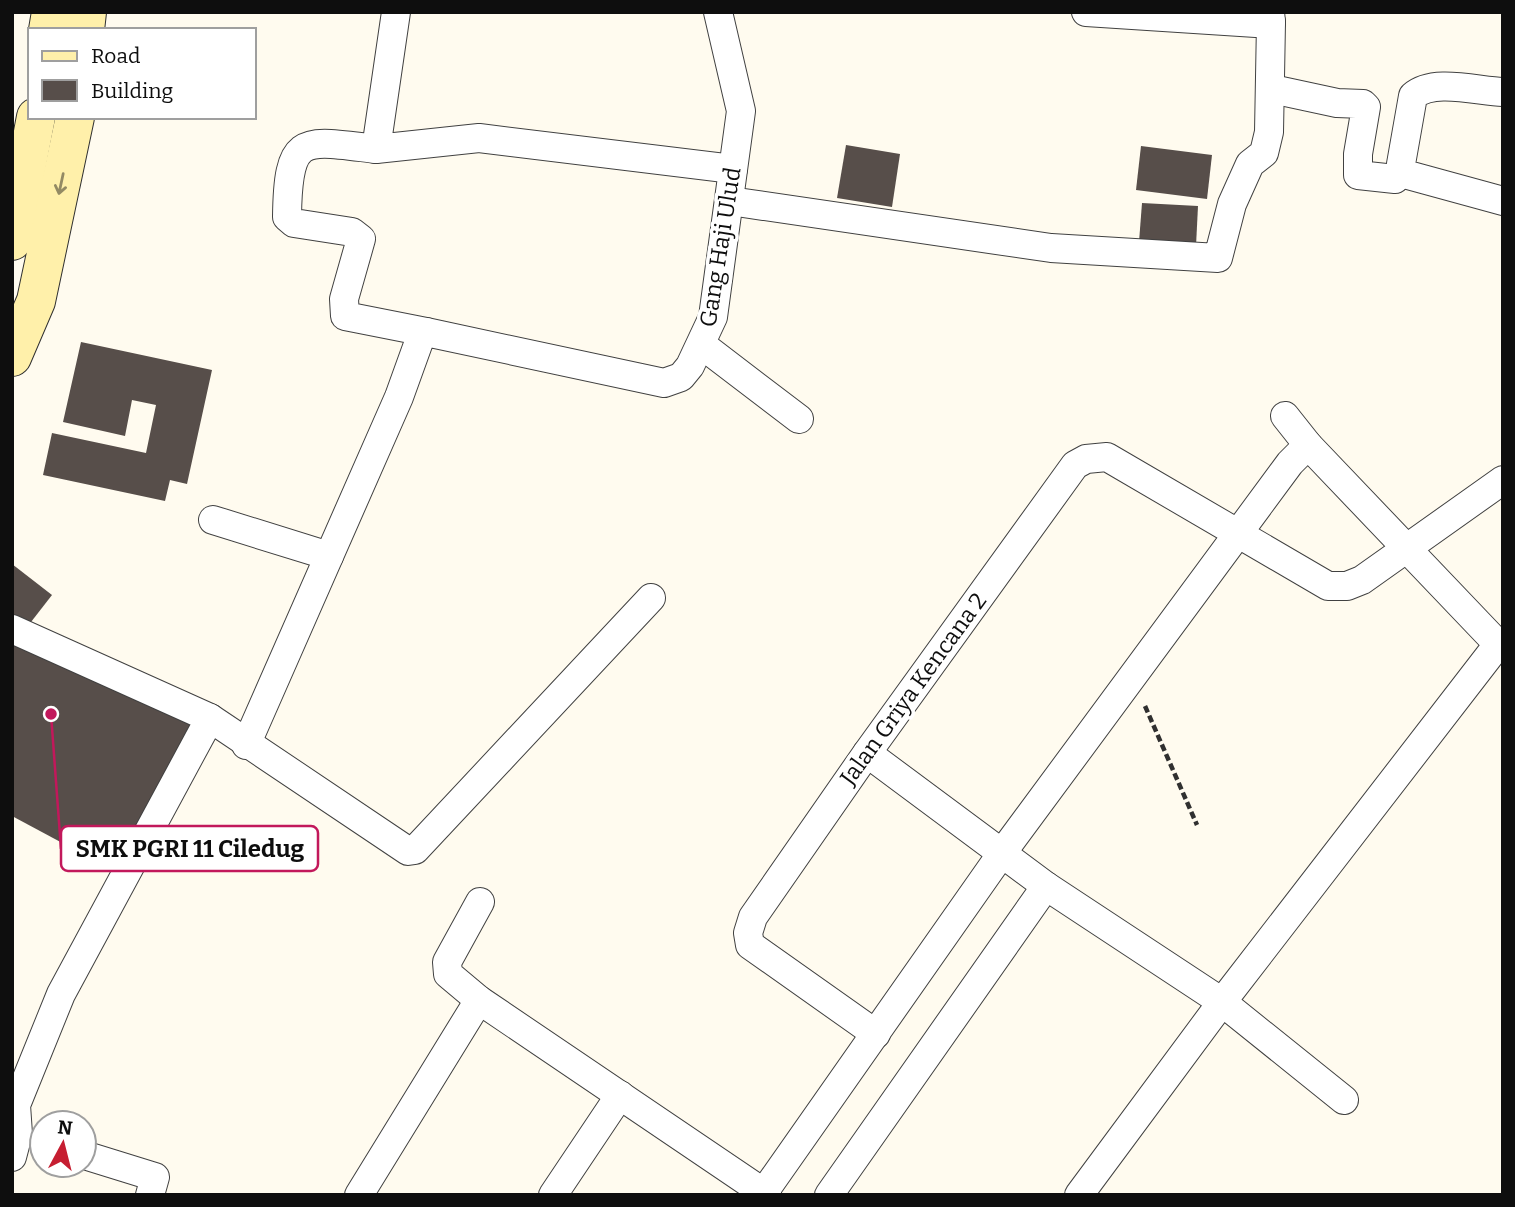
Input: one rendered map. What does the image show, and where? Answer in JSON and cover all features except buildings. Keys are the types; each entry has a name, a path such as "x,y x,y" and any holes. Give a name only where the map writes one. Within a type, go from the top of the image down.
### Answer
{"main road":[{"path":"12,241 36,119"},
{"path":"12,357 36,301 65,119"}],"street":[{"path":"396,12 376,149 479,138 733,169"},
{"name":"Gang Haji Ulud","path":"376,149 317,142 304,146 294,160 287,217 294,223 352,232 361,239 344,299 345,316 664,383 681,377 702,345 713,317 741,111 718,12"},
{"path":"730,201 1051,247 1218,258 1237,193 1250,164 1264,153 1269,132 1272,89 1271,17 1086,12"},
{"path":"1272,89 1337,103 1363,104 1366,107 1358,154 1358,175 1386,180 1395,179 1402,171 1402,150 1413,96 1420,89 1434,87 1503,92"},
{"path":"1402,171 1503,201"},
{"path":"246,745 424,334"},
{"path":"702,345 799,419"},
{"path":"1079,1195 1222,1002 1499,646 1308,445 1285,416"},
{"path":"480,902 446,969 448,974 479,1000 764,1194 1002,853 1290,463 1308,445"},
{"name":"Jalan Griya Kencana 2","path":"876,1034 750,945 748,933 753,917 867,753 1075,465 1086,459 1107,457 1328,586 1336,588 1362,580 1503,480"},
{"path":"213,520 329,556"},
{"path":"12,629 210,718 246,745 408,851 415,850 651,598"},
{"path":"21,1141 16,1105 61,994 210,718"},
{"path":"867,753 1046,886 1222,1002 1344,1100"},
{"path":"829,1195 1046,886"},
{"path":"359,1195 479,1000"},
{"path":"553,1195 620,1096"},
{"path":"98,1159 155,1177 150,1195"}],"path":[{"path":"1132,677 1197,825"}],"place":[{"name":"SMK PGRI 11 Ciledug","path":"51,714"}]}
